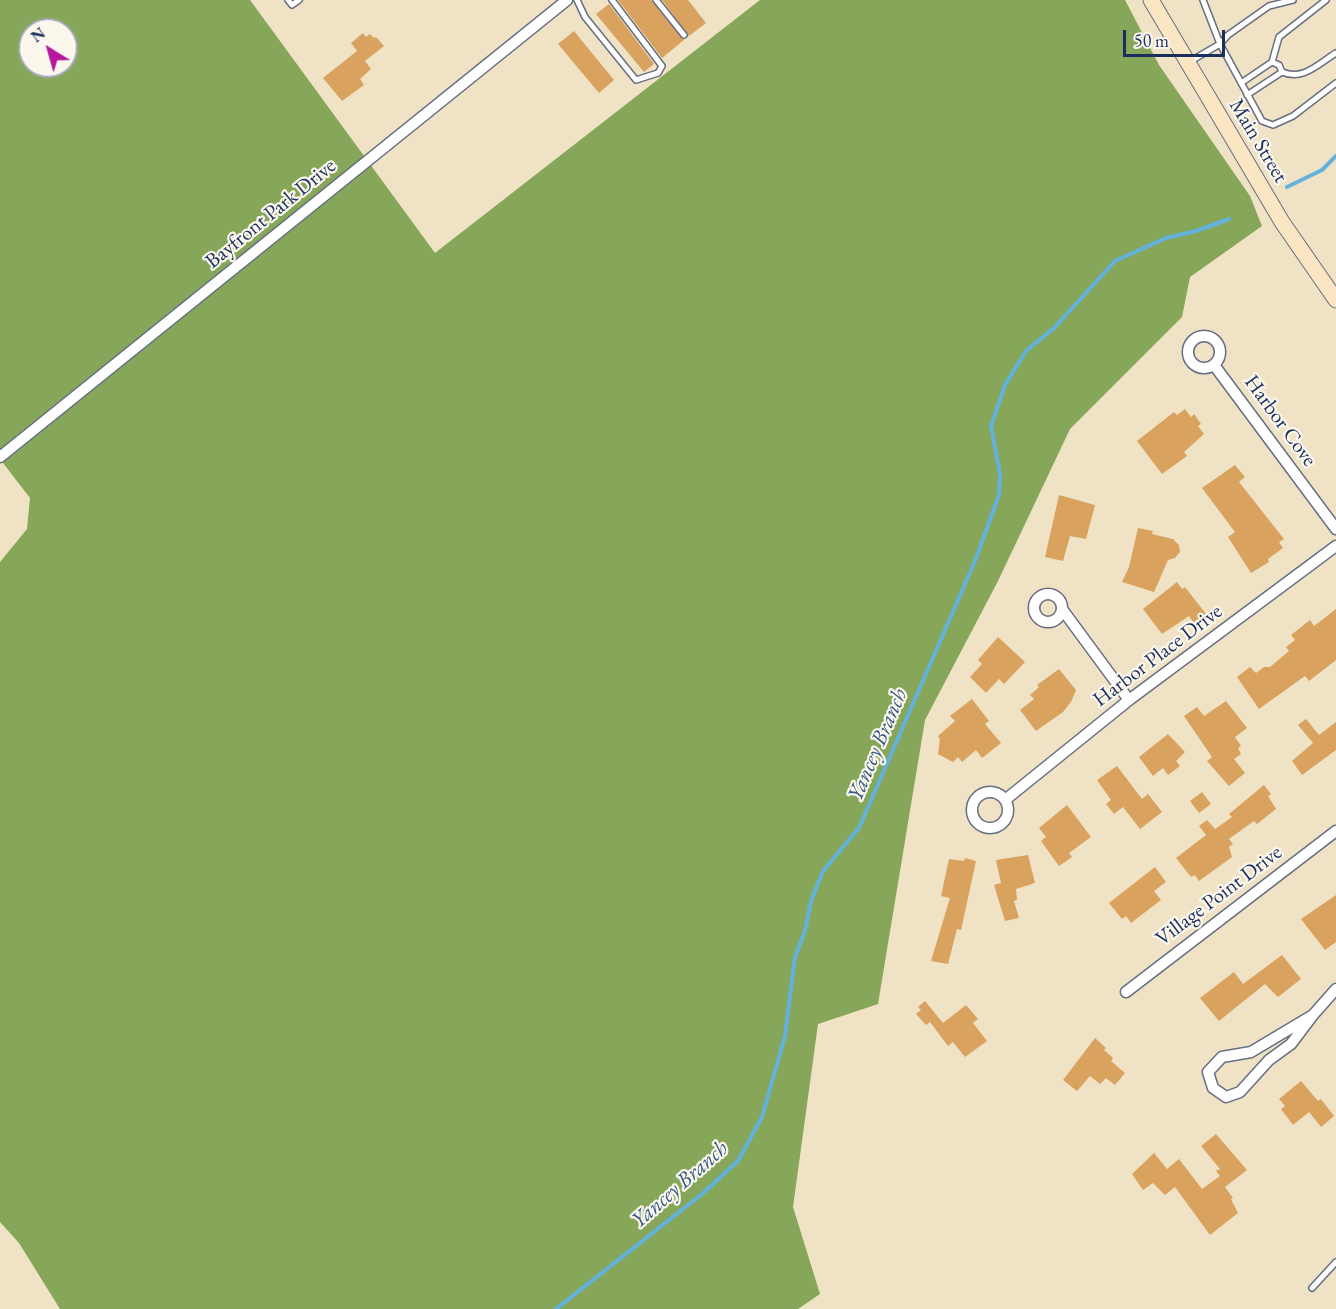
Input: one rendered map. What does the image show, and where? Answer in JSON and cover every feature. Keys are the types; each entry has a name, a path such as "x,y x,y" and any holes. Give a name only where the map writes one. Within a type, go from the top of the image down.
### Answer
{"main road":[{"name":"Main Street","path":"1151,0 1282,222 1336,300"}],"street":[{"name":"Bayfront Park Drive","path":"0,457 567,0"},
{"name":"Harbor Cove","path":"1214,365 1336,529"},
{"name":"Harbor Place Drive","path":"1005,800 1129,700 1336,546"},
{"path":"1062,609 1129,700"},
{"name":"Village Point Drive","path":"1126,992 1336,831"},
{"path":"1313,1015 1251,1053 1222,1057 1208,1072 1213,1088 1226,1096 1240,1092 1269,1060 1291,1044 1336,989"}],"lane":[{"path":"288,0 292,5 299,0"},
{"path":"577,0 585,17 636,80 658,73 662,66 612,0"},
{"path":"656,0 684,35"},
{"path":"1203,0 1220,44 1262,121 1273,125 1293,116 1336,83"},
{"path":"1187,63 1220,44 1228,34 1269,6 1293,0"},
{"path":"1240,83 1272,62 1279,37 1326,0"},
{"path":"1272,62 1279,65 1282,72 1293,77 1301,76 1336,53"},
{"path":"1247,95 1282,72"},
{"path":"1312,1288 1336,1262"}],"green space":[{"path":"0,0 250,0 435,253 760,0 1125,0 1159,65 1250,196 1262,226 1190,277 1182,317 1070,429 998,581 925,720 878,1004 818,1024 793,1207 820,1294 798,1309 60,1309 19,1243 0,1222 0,562 27,529 30,498 0,459"}],"building":[{"path":"618,0 651,0 684,40 662,58"},
{"path":"662,0 688,0 706,23 689,36"},
{"path":"609,4 654,64 644,72 596,14"},
{"path":"574,31 614,80 599,93 558,44"},
{"path":"363,33 366,37 370,34 376,37 384,46 365,61 371,69 360,79 364,85 342,101 323,78 357,51 351,43"},
{"path":"1185,409 1191,417 1194,414 1204,434 1184,452 1187,456 1162,474 1137,441 1174,412 1177,415"},
{"path":"1235,465 1245,477 1239,482 1284,539 1279,542 1283,548 1268,559 1269,562 1251,573 1228,537 1235,532 1202,488"},
{"path":"1059,495 1095,505 1086,539 1070,536 1063,561 1045,557"},
{"path":"1138,528 1173,539 1179,545 1180,552 1175,558 1168,560 1154,592 1122,582 1129,567"},
{"path":"1177,582 1182,589 1185,587 1206,614 1194,623 1189,616 1162,634 1143,609"},
{"path":"1336,609 1336,660 1309,681 1305,676 1259,709 1237,677 1250,667 1256,673 1264,667 1270,667 1289,651 1286,647 1295,640 1291,635 1310,620 1314,626"},
{"path":"998,637 1025,662 1004,684 999,679 986,693 970,677 982,664 978,660"},
{"path":"1059,669 1076,690 1071,702 1063,712 1036,731 1020,710 1034,699 1030,695 1039,687 1037,685"},
{"path":"972,699 989,721 985,724 1001,743 982,758 976,750 962,762 958,757 953,762 938,754 940,739 938,736 955,721 950,716"},
{"path":"1226,701 1247,728 1235,737 1241,746 1238,748 1241,754 1234,759 1245,773 1229,786 1207,761 1212,757 1184,716 1197,707 1204,716"},
{"path":"1306,719 1319,735 1336,722 1336,750 1302,775 1292,761 1313,743 1298,725"},
{"path":"1168,734 1185,752 1176,761 1180,766 1168,775 1163,768 1153,776 1139,757"},
{"path":"1117,766 1142,799 1148,794 1162,812 1140,829 1123,807 1114,814 1106,804 1111,800 1097,780"},
{"path":"1264,785 1271,794 1268,796 1276,809 1257,824 1254,821 1229,839 1233,844 1229,847 1232,857 1199,881 1195,875 1191,877 1176,858 1206,835 1199,826 1207,820 1215,829 1232,817 1229,814"},
{"path":"1202,792 1211,804 1199,813 1190,801"},
{"path":"1067,805 1091,837 1069,853 1072,857 1059,866 1041,841 1046,837 1039,828"},
{"path":"1028,855 1035,883 1016,889 1017,900 1014,901 1019,918 1005,921 994,885 1001,883 996,860"},
{"path":"965,858 976,861 961,930 957,929 948,964 931,961 950,898 941,896 949,859 964,861"},
{"path":"1155,867 1166,882 1154,891 1161,900 1131,923 1126,916 1122,919 1109,903"},
{"path":"1336,895 1336,942 1325,950 1301,919"},
{"path":"1282,955 1301,979 1278,997 1265,984 1219,1021 1200,998 1234,972 1243,984"},
{"path":"925,1001 943,1023 966,1005 978,1019 973,1023 987,1041 965,1057 953,1042 948,1046 930,1022 926,1025 916,1014 921,1010 918,1007"},
{"path":"1095,1038 1113,1058 1111,1061 1125,1073 1115,1085 1106,1078 1100,1084 1090,1076 1077,1091 1063,1080"},
{"path":"1301,1081 1318,1101 1321,1099 1334,1116 1321,1127 1309,1112 1293,1125 1281,1109 1285,1106 1279,1099"},
{"path":"1216,1134 1247,1170 1225,1187 1233,1198 1231,1199 1238,1213 1210,1235 1175,1187 1165,1195 1153,1183 1143,1190 1132,1174 1154,1153 1167,1169 1179,1159 1202,1189 1220,1176 1216,1171 1220,1169 1201,1146"}],"waterway":[{"name":"Yancey Branch","path":"1287,187 1322,170 1336,156"},
{"name":"Yancey Branch","path":"556,1309 702,1194 738,1161 762,1117 785,1036 795,957 805,931 811,901 823,871 859,828 975,561 999,495 1000,474 991,426 1005,385 1026,351 1054,328 1115,261 1166,238 1196,231 1229,219"}]}
